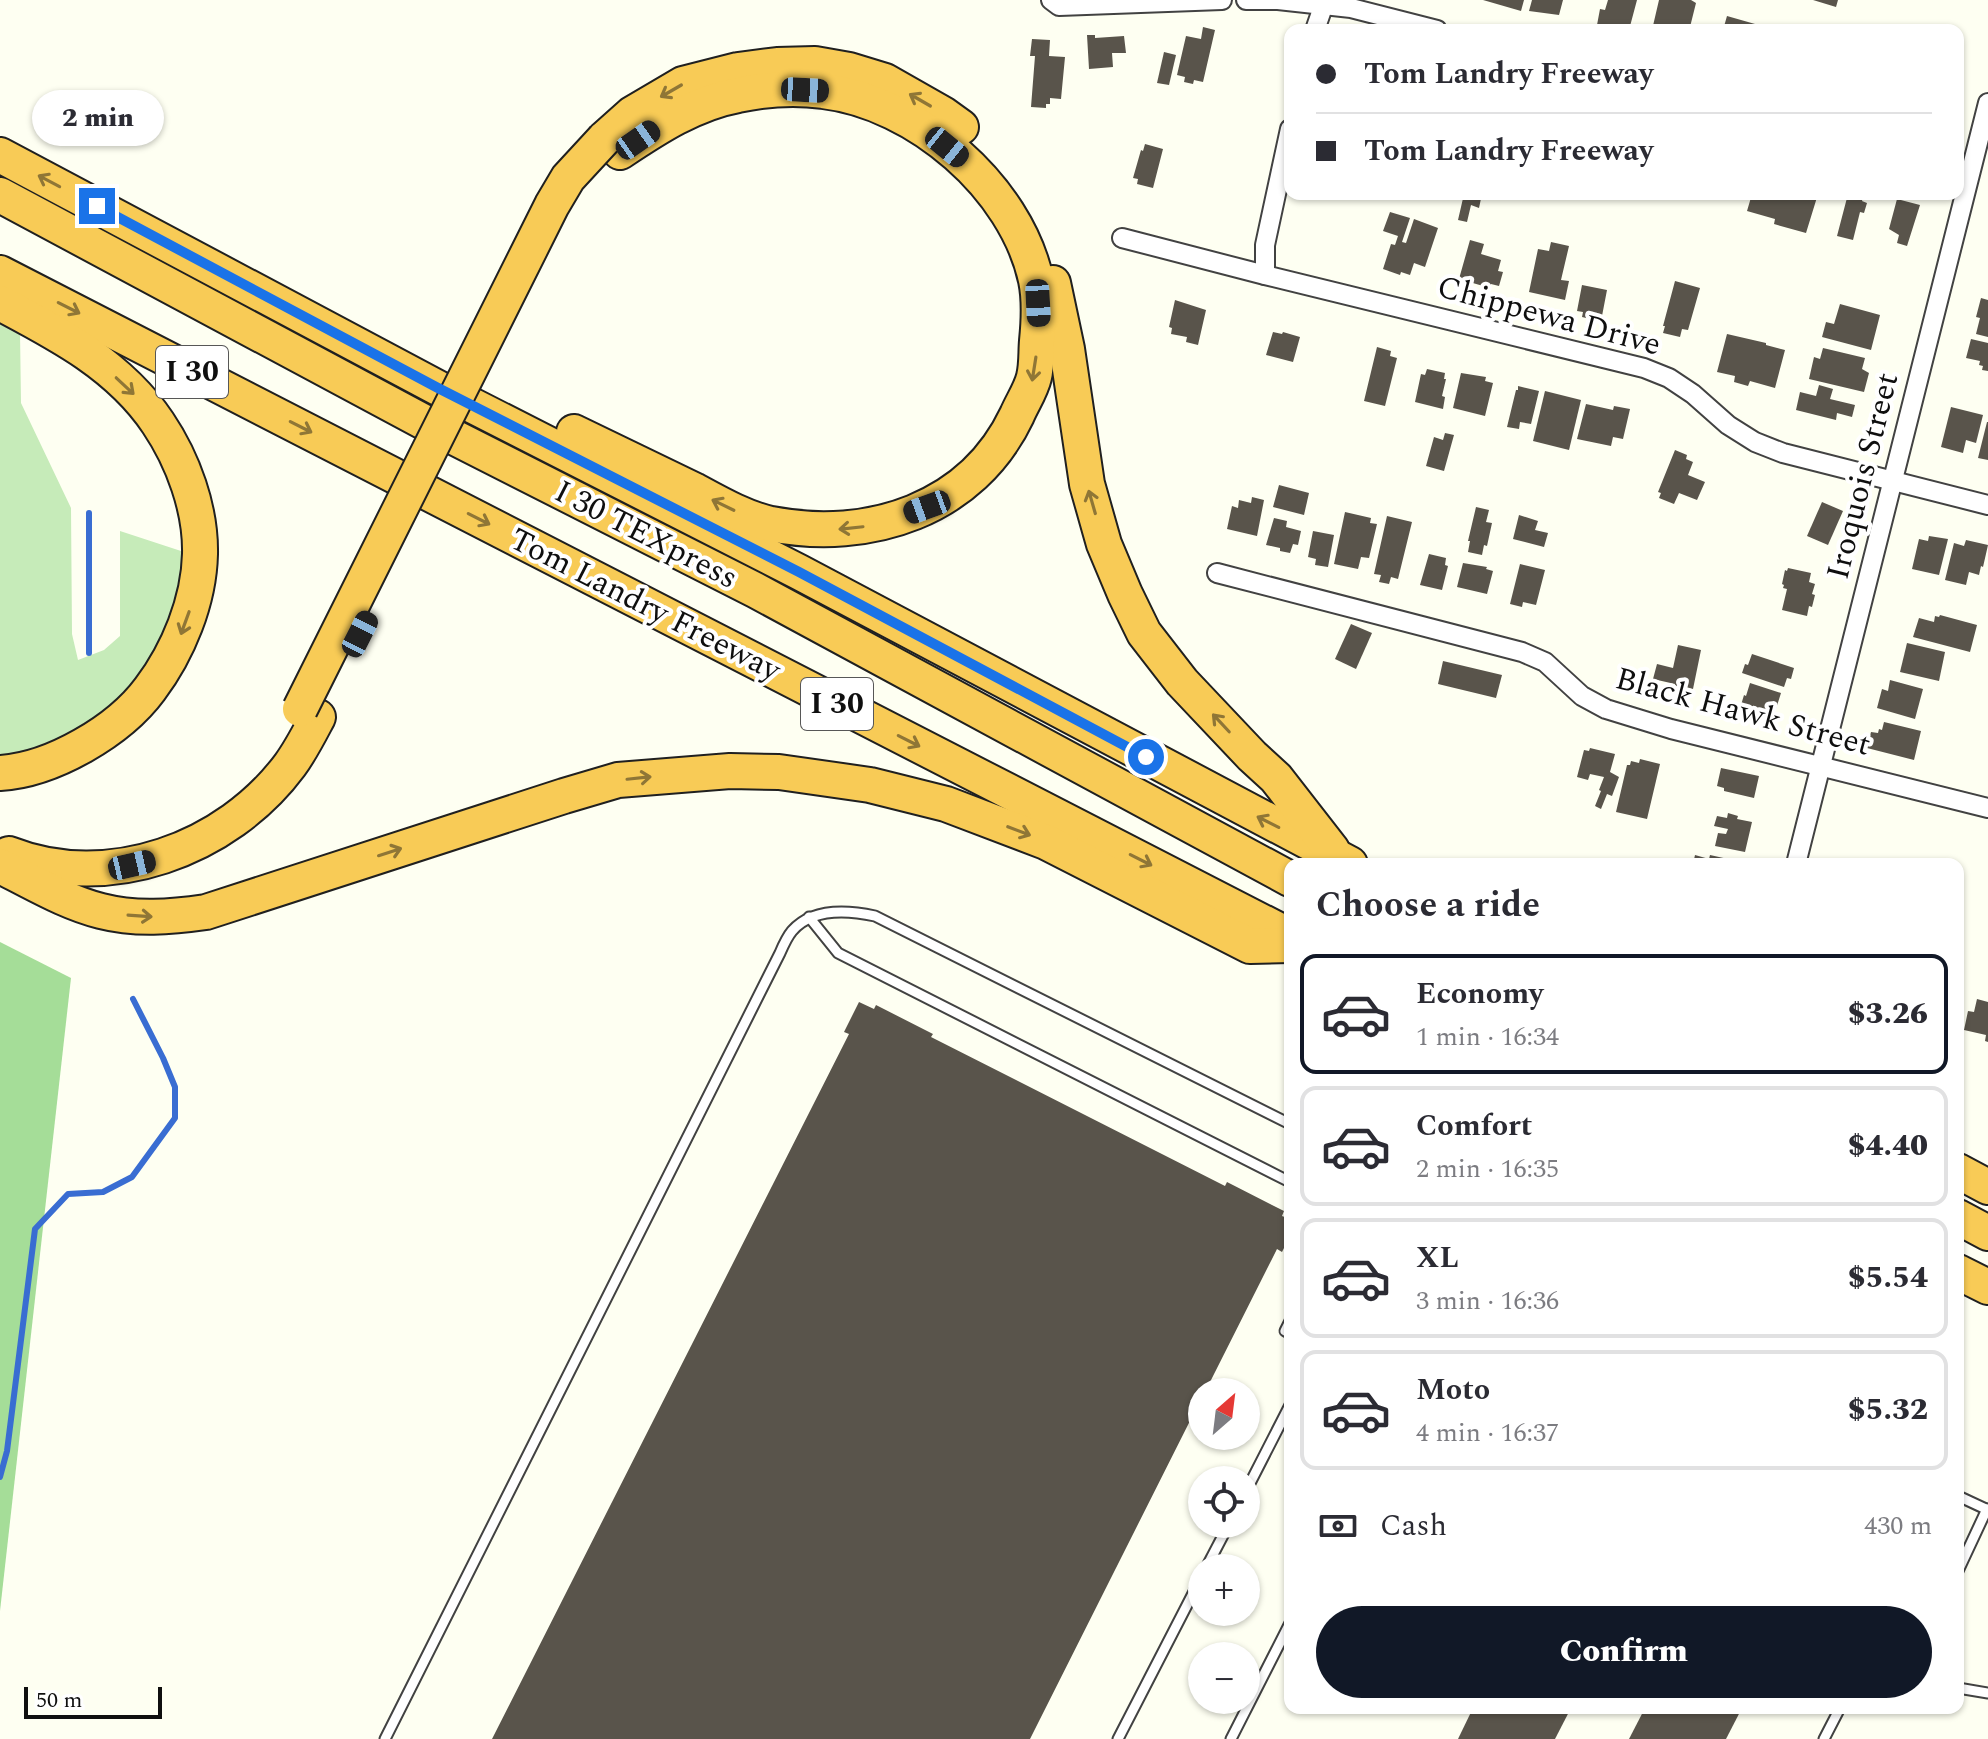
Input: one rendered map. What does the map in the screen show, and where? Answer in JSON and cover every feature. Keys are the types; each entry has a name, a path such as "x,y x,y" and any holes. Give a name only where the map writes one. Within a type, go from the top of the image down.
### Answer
{"highway":[{"path":"0,851 24,860 76,870 116,868 148,861 182,850 213,833 243,813 268,790 300,751 309,713 572,215 601,171 632,114 683,84 738,70 815,64 885,81 943,114 963,129 1010,180 1038,233 1054,286 1067,349 1087,484 1104,544 1131,607 1144,633 1182,682 1276,778 1342,858"},
{"path":"438,388 509,399 734,510 768,523 811,529 878,524 927,507 958,489 997,449 1034,378 1039,323 1037,283 1028,252 993,189 929,132 876,104 825,91 786,89 737,95 695,108 612,146"},
{"path":"0,155 438,388 813,579 1338,858"},
{"name":"I 30 TEXpress","path":"0,195 422,421 755,590 1284,876"},
{"name":"Tom Landry Freeway","path":"0,273 1284,933"},
{"path":"0,303 100,362 133,392 158,423 190,489 200,554 195,591 185,624 169,659 149,691 120,720 86,744 52,761 0,773"},
{"path":"0,828 53,846 92,848 159,836 189,823 232,797 253,779 309,713"},
{"path":"0,866 64,899 101,911 137,917 174,917 206,912 618,780 730,771 779,772 870,785 946,804 1046,842 1250,946 1284,945"},
{"path":"1964,1174 1988,1187"},
{"path":"1964,1220 1988,1233"},
{"path":"1964,1275 1988,1287"}],"street":[{"path":"1051,0 1059,6 1222,0"},
{"path":"1246,0 1324,4 1414,24"},
{"path":"1317,24 1324,4"},
{"name":"Iroquois Street","path":"1965,170 1988,103"},
{"path":"1265,275 1265,245 1284,157"},
{"name":"Iroquois Street","path":"1798,858 1893,482 1958,200"},
{"name":"Chippewa Drive","path":"1122,238 1644,368 1669,378 1693,394 1728,425 1755,442 1783,453 1988,505"},
{"name":"Black Hawk Street","path":"1217,573 1522,652 1545,662 1582,696 1606,709 1671,729 1988,808"}],"lane":[{"path":"385,1739 780,953 791,932 809,917 852,911 875,916 1284,1121"},
{"path":"809,917 838,953 1284,1179"},
{"path":"1259,1466 1284,1417"},
{"path":"1964,1499 1987,1510 1964,1558"},
{"path":"1118,1739 1188,1603"},
{"path":"1231,1739 1284,1635"},
{"path":"1964,1689 1988,1693"},
{"path":"1824,1739 1837,1714"}],"green space":[{"path":"0,322 20,332 21,403 71,508 72,634 78,660 104,650 120,636 120,531 181,551 181,577 170,627 131,693 77,737 0,761"},
{"path":"0,942 71,978 0,1611"}],"building":[{"path":"1483,0 1524,0 1521,11"},
{"path":"1532,0 1563,0 1559,15 1529,11"},
{"path":"1608,0 1637,0 1631,24 1597,24 1600,9 1605,10"},
{"path":"1659,0 1691,0 1696,3 1691,24 1653,24"},
{"path":"1813,0 1838,0 1836,7"},
{"path":"1727,16 1755,24 1725,24"},
{"path":"1203,27 1215,30 1203,82 1184,82 1185,77 1177,75 1186,36 1201,39"},
{"path":"1087,35 1095,35 1095,38 1124,36 1126,53 1112,53 1113,67 1089,69"},
{"path":"1032,39 1050,40 1049,56 1065,57 1061,99 1050,98 1046,108 1031,107 1035,56 1030,56"},
{"path":"1164,52 1176,55 1169,85 1157,83"},
{"path":"1145,144 1163,149 1153,188 1137,184 1138,179 1133,178"},
{"path":"1463,200 1481,200 1479,208 1471,205 1467,222 1458,220"},
{"path":"1750,200 1816,200 1806,233 1774,224 1775,219 1747,211"},
{"path":"1846,200 1867,203 1864,213 1860,212 1853,240 1837,236"},
{"path":"1897,200 1920,205 1907,246 1897,243 1899,235 1889,229"},
{"path":"1390,212 1410,218 1402,242 1406,243 1414,219 1438,228 1425,267 1414,263 1410,275 1383,269 1391,244 1395,245 1398,236 1383,231"},
{"path":"1470,240 1484,244 1481,254 1501,260 1498,271 1503,272 1499,286 1491,284 1490,288 1459,279"},
{"path":"1551,242 1569,246 1561,280 1569,281 1565,300 1529,292 1538,249 1549,251"},
{"path":"1675,281 1700,288 1688,330 1682,329 1680,337 1663,333"},
{"path":"1582,285 1607,290 1602,316 1596,314 1595,320 1582,317 1583,312 1577,311"},
{"path":"1981,298 1988,300 1988,337 1976,334"},
{"path":"1175,300 1206,310 1198,345 1186,342 1187,337 1171,334 1172,328 1169,327"},
{"path":"1840,304 1880,315 1871,350 1822,337 1826,322 1834,324"},
{"path":"1273,332 1300,337 1293,362 1266,355"},
{"path":"1727,334 1785,350 1775,388 1750,381 1748,386 1734,382 1735,376 1717,372"},
{"path":"1971,339 1988,343 1988,371 1982,370 1980,361 1966,358"},
{"path":"1377,347 1391,351 1390,356 1397,358 1385,406 1364,401"},
{"path":"1823,348 1865,358 1862,369 1869,373 1864,392 1809,379 1814,357 1820,359"},
{"path":"1427,369 1445,373 1443,409 1415,402 1421,374 1425,375"},
{"path":"1461,373 1486,377 1485,381 1493,383 1485,416 1453,408"},
{"path":"1819,385 1833,389 1830,399 1855,405 1852,417 1837,413 1836,420 1796,410 1800,392 1816,396"},
{"path":"1518,386 1539,391 1531,424 1520,422 1519,429 1507,427"},
{"path":"1545,391 1581,400 1569,450 1533,441"},
{"path":"1586,404 1613,410 1614,406 1630,409 1623,439 1613,437 1611,446 1577,439"},
{"path":"1951,407 1983,415 1976,443 1966,440 1963,453 1941,447"},
{"path":"1988,422 1988,460 1978,458"},
{"path":"1445,433 1454,435 1444,471 1426,466 1434,437 1443,440"},
{"path":"1675,450 1687,455 1686,459 1693,462 1688,475 1705,482 1697,500 1679,493 1674,504 1659,498 1661,493 1658,492"},
{"path":"1279,485 1309,493 1304,515 1273,507"},
{"path":"1252,497 1264,500 1257,536 1227,529 1232,506 1238,508 1239,500 1251,503"},
{"path":"1822,502 1843,511 1828,545 1807,536"},
{"path":"1476,507 1489,510 1486,522 1492,523 1482,555 1468,552"},
{"path":"1345,512 1371,518 1370,523 1377,524 1369,558 1361,557 1358,569 1334,564"},
{"path":"1519,515 1538,521 1535,530 1548,533 1544,547 1513,539"},
{"path":"1387,516 1412,522 1398,579 1391,577 1389,584 1379,582 1381,575 1374,574"},
{"path":"1274,518 1287,521 1286,527 1301,531 1298,545 1293,544 1290,553 1266,545"},
{"path":"1313,531 1334,535 1328,567 1315,565 1316,559 1308,557"},
{"path":"1929,536 1948,539 1939,575 1912,569 1919,539 1928,541"},
{"path":"1966,540 1988,545 1979,575 1969,572 1966,585 1945,580 1954,543 1964,546"},
{"path":"1429,554 1446,558 1445,565 1448,566 1442,590 1420,585"},
{"path":"1463,563 1493,571 1487,594 1457,587"},
{"path":"1520,564 1545,570 1536,605 1523,602 1522,607 1510,604"},
{"path":"1788,568 1811,573 1809,582 1815,584 1812,594 1815,595 1807,616 1782,610 1787,589 1782,584"},
{"path":"1935,616 1977,625 1970,652 1913,637 1919,618 1934,622"},
{"path":"1351,624 1372,633 1356,669 1335,659"},
{"path":"1907,643 1945,652 1939,681 1900,672"},
{"path":"1678,645 1701,650 1693,689 1686,687 1685,693 1674,690 1675,684 1653,679 1657,664 1673,668"},
{"path":"1752,654 1794,668 1791,679 1787,678 1784,687 1742,673"},
{"path":"1443,661 1502,675 1496,698 1438,684"},
{"path":"1890,680 1923,689 1915,719 1877,708 1882,689 1888,691"},
{"path":"1750,683 1781,693 1773,718 1741,705"},
{"path":"1884,722 1921,731 1914,760 1867,748 1871,732 1882,730"},
{"path":"1590,748 1615,754 1610,772 1619,777 1612,796 1607,794 1601,809 1595,806 1604,777 1590,774 1588,780 1577,777 1584,750 1589,751"},
{"path":"1640,759 1660,764 1647,819 1616,812 1627,765 1631,761 1639,763"},
{"path":"1721,768 1759,776 1754,798 1724,791 1724,788 1717,786"},
{"path":"1728,813 1738,816 1737,819 1752,822 1745,852 1715,846 1718,833 1726,834 1728,829 1714,826 1717,816 1727,818"},
{"path":"1977,999 1988,1002 1988,1042 1985,1041 1986,1035 1964,1030 1968,1011 1974,1012"},
{"path":"859,1002 874,1009 876,1005 933,1034 931,1037 1225,1186 1227,1182 1284,1211 1284,1248 1282,1252 1277,1249 1212,1378 1188,1378 1188,1425 1030,1739 492,1739 849,1034 844,1032"},
{"path":"1470,1714 1568,1714 1555,1739 1458,1739"},
{"path":"1642,1714 1739,1714 1726,1739 1629,1739"}],"waterway":[{"path":"89,513 89,653"},
{"path":"0,1477 7,1451 35,1229 68,1194 103,1192 132,1177 175,1118 175,1087 133,999"}],"route":[{"path":"97,206 438,388 799,572 1146,757"}]}
